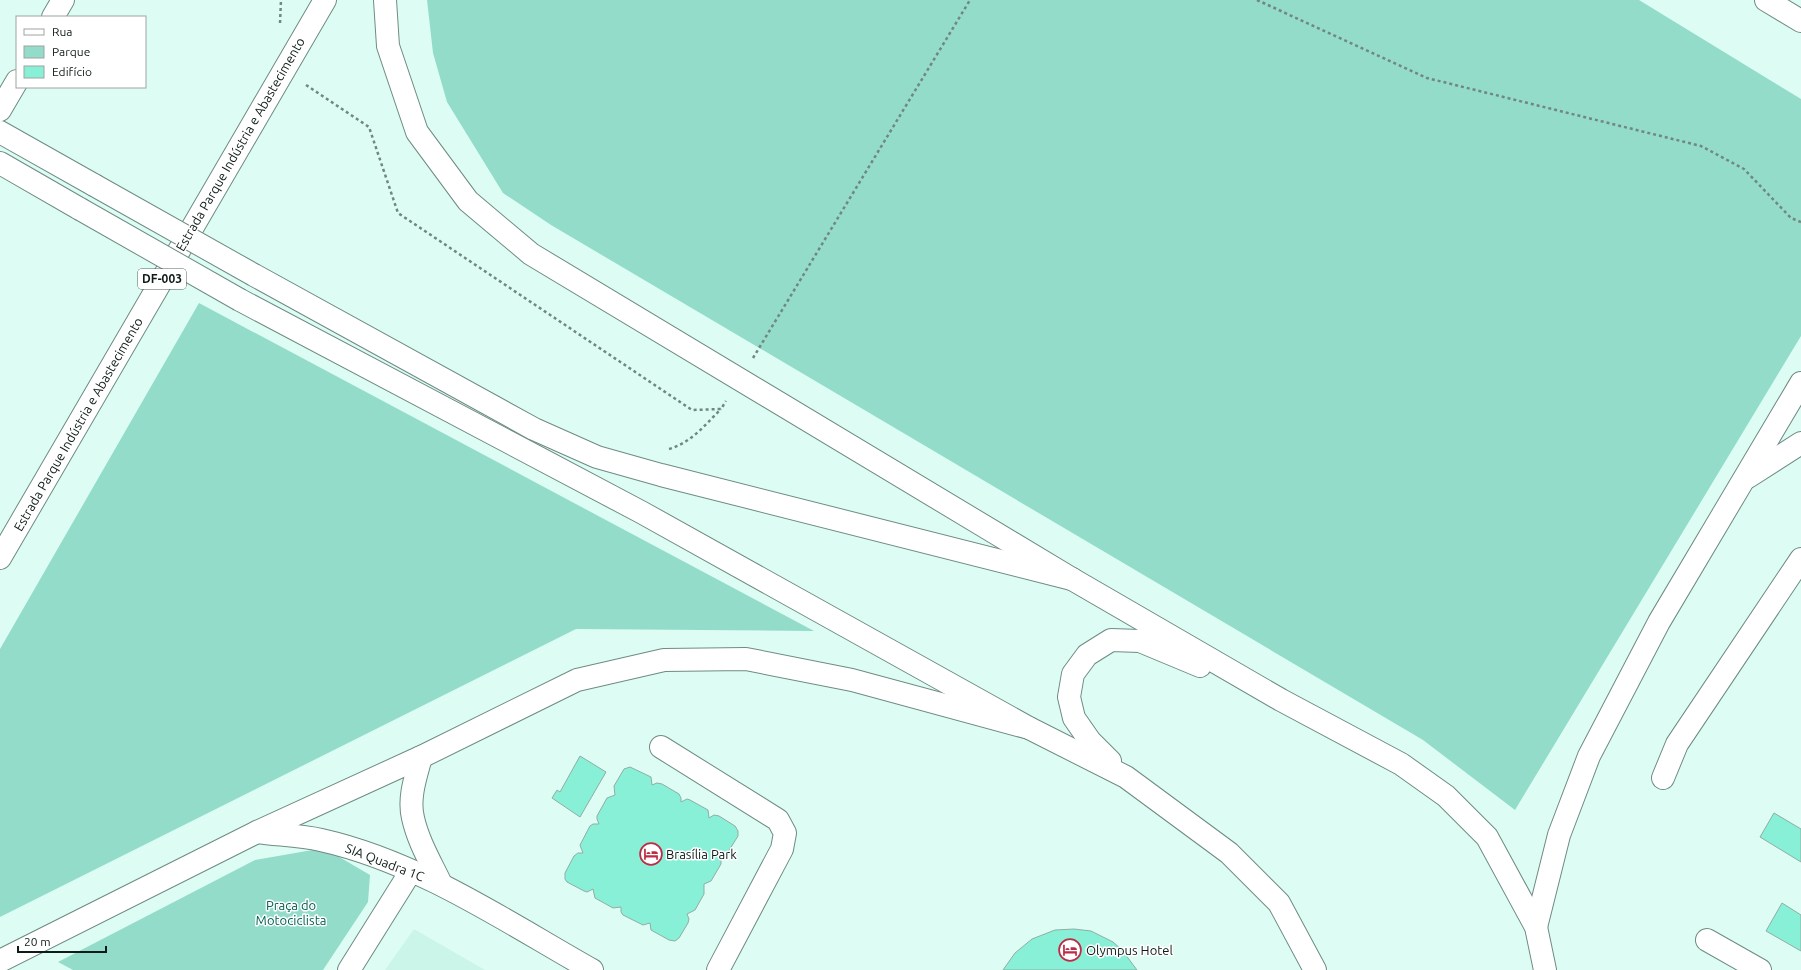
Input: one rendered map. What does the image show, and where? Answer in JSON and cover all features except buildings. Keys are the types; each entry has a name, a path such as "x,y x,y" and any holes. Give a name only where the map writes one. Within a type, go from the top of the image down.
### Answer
{"main road":[{"path":"54,16 63,0"},
{"name":"Estrada Parque Indústria e Abastecimento","path":"0,558 325,0"},
{"path":"386,0 388,46 417,132 468,201 531,254 1072,579 1281,700 1401,764 1446,796 1487,837 1536,927 1545,970"},
{"path":"1766,0 1801,21"},
{"path":"0,110 16,82"},
{"path":"0,132 254,275 534,429 597,457 669,477 1072,579"},
{"path":"0,163 240,300 641,512 1030,728 1126,777"},
{"path":"1536,927 1559,835 1589,756 1659,622 1801,383"},
{"path":"1743,480 1801,443"},
{"path":"1663,778 1677,744 1801,559"},
{"path":"1281,700 1140,641 1111,640 1087,655 1073,674 1069,697 1074,718 1090,741 1126,777 1229,852 1279,903 1315,970"},
{"path":"0,961 257,832 421,757 577,680 664,660 746,659 852,680 1030,728"},
{"path":"661,747 778,820 785,833 782,849 718,970"},
{"name":"SIA Quadra 1C","path":"421,757 412,792 412,817 423,846 441,884"},
{"name":"SIA Quadra 1C","path":"257,832 320,840 369,854 411,871 441,884 592,970"},
{"path":"349,970 411,871"},
{"path":"1707,940 1760,970"}],"path":[{"path":"665,450 679,446 697,434 721,409 741,379 970,0"},
{"path":"1257,0 1427,78 1701,146 1744,169 1791,218 1801,222"},
{"path":"283,70 369,127 398,213 692,410 721,409"}],"shaded area":[{"path":"414,929 485,970 385,970"}],"green space":[{"path":"427,0 1639,0 1801,99 1801,336 1515,810 1423,740 551,225 503,193 447,102 433,53"},
{"path":"199,303 814,631 576,629 0,917 0,649"},
{"name":"Praça do Motociclista","path":"324,848 370,875 368,902 323,970 73,970 58,962 255,860"}],"place":[{"name":"Brasília Park","path":"651,854"},
{"name":"Olympus Hotel","path":"1070,950"}]}
